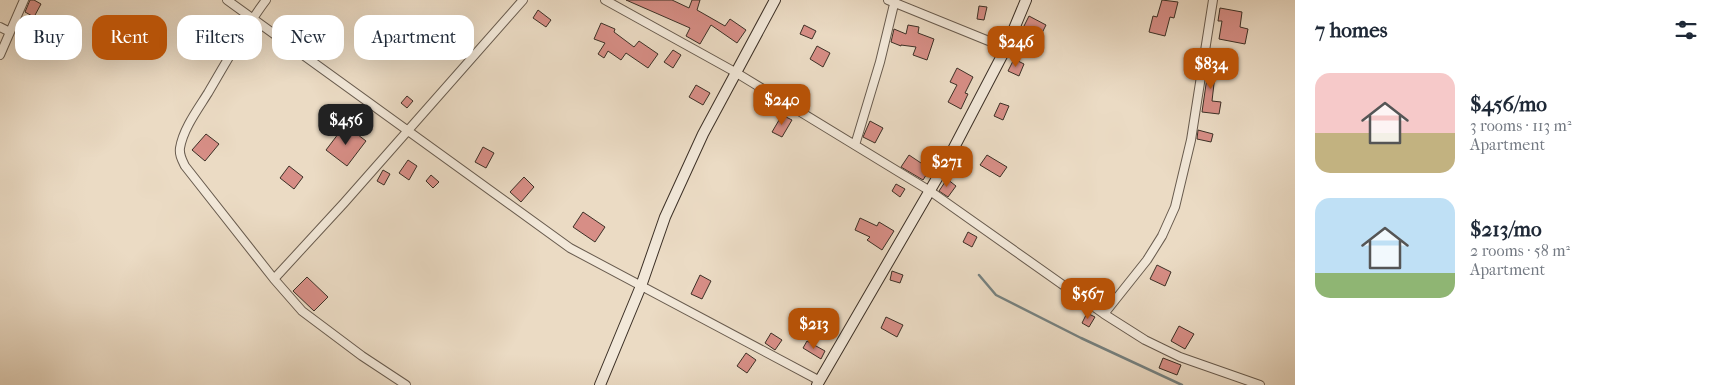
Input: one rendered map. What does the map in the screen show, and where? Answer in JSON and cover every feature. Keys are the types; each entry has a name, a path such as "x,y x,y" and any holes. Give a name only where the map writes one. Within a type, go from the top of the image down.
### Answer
{"street":[{"path":"0,55 24,0"},
{"path":"227,0 248,15"},
{"path":"254,15 266,0"},
{"path":"274,279 344,204 523,0"},
{"path":"605,0 736,72 930,191 1104,314 1145,340 1180,357 1260,385"},
{"path":"600,385 641,286 665,217 703,134 775,0"},
{"path":"262,25 570,248 818,383 930,191 1006,48 1026,0"},
{"path":"1104,314 1148,260 1162,236 1175,206 1191,140 1213,0"},
{"path":"855,145 880,62 892,1 1006,48"},
{"path":"0,27 10,32"},
{"path":"227,60 181,142 180,151 185,166 274,279 302,311 362,356 406,385"}],"building":[{"path":"30,0 41,4 35,15 25,12"},
{"path":"626,0 672,0 689,8 692,0 700,0 697,10 725,26 730,19 746,30 737,43 711,25 700,44 686,36 690,28"},
{"path":"1162,0 1178,2 1174,18 1170,17 1165,36 1149,32 1153,16 1157,17"},
{"path":"979,6 987,7 984,20 977,19"},
{"path":"1220,8 1242,12 1240,27 1248,29 1245,44 1219,39 1222,21 1218,21"},
{"path":"538,10 551,20 546,27 533,18"},
{"path":"1029,16 1046,25 1037,43 1020,34"},
{"path":"601,23 615,29 614,32 634,47 639,41 658,54 648,68 626,53 621,60 608,51 604,58 598,54 605,43 594,39"},
{"path":"804,25 816,31 812,39 800,34"},
{"path":"908,25 919,27 918,33 934,39 927,60 913,55 916,47 901,46 891,42 894,29 906,34"},
{"path":"817,46 830,53 823,67 810,59"},
{"path":"673,50 681,55 673,68 664,62"},
{"path":"1210,57 1217,58 1212,101 1221,102 1219,114 1202,112"},
{"path":"1014,59 1024,64 1019,76 1008,71"},
{"path":"957,68 973,77 965,93 968,94 961,109 948,102 957,85 950,82"},
{"path":"696,85 710,93 703,105 689,97"},
{"path":"407,96 413,101 407,108 401,103"},
{"path":"1000,103 1009,106 1003,120 994,116"},
{"path":"782,115 792,120 782,137 772,132"},
{"path":"870,121 883,128 875,143 863,137"},
{"path":"345,125 366,141 347,166 326,150"},
{"path":"1198,130 1213,134 1211,142 1197,139"},
{"path":"206,134 219,144 205,161 192,150"},
{"path":"483,147 494,153 486,168 475,162"},
{"path":"909,155 930,169 923,180 901,167"},
{"path":"987,155 1007,167 1000,177 980,165"},
{"path":"408,160 417,166 409,180 399,173"},
{"path":"289,166 303,177 294,189 280,178"},
{"path":"383,170 390,174 384,185 377,181"},
{"path":"431,175 439,182 433,188 426,181"},
{"path":"524,177 534,187 521,202 510,192"},
{"path":"947,179 956,186 948,197 939,191"},
{"path":"896,184 905,189 900,197 892,191"},
{"path":"583,212 605,227 595,242 573,227"},
{"path":"860,218 877,226 879,222 894,231 882,250 867,240 870,237 855,230"},
{"path":"968,232 977,237 972,247 963,242"},
{"path":"1157,265 1171,272 1165,286 1150,279"},
{"path":"892,271 903,275 900,283 890,280"},
{"path":"700,275 711,281 702,299 691,294"},
{"path":"307,277 328,297 314,311 293,291"},
{"path":"1087,313 1095,317 1089,327 1082,323"},
{"path":"886,317 903,325 897,337 881,328"},
{"path":"1179,326 1194,334 1185,349 1171,341"},
{"path":"771,333 782,340 775,350 765,343"},
{"path":"807,341 825,351 821,359 803,348"},
{"path":"746,353 756,360 747,373 737,366"},
{"path":"1163,358 1181,365 1177,375 1159,368"}],"waterway":[{"path":"979,275 996,295 1081,338 1182,385"}]}
